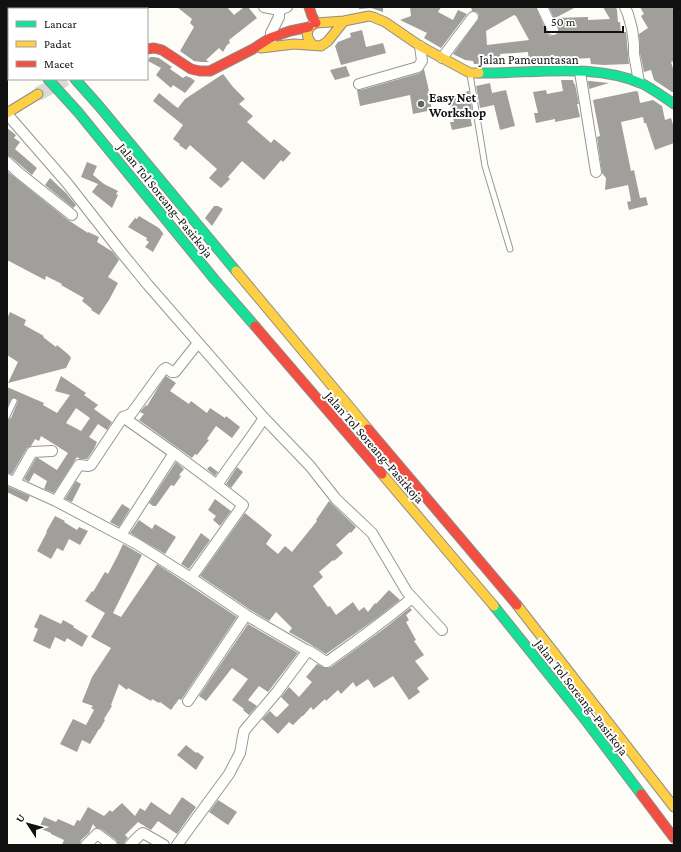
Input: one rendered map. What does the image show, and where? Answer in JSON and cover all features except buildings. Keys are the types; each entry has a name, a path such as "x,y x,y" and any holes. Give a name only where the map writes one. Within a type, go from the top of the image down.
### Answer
{"main road":[{"name":"Jalan Pameuntasan","path":"271,42 313,18 344,21 368,16 385,22 420,46 470,73 481,74 510,71 557,71 605,74 638,82 674,104"},
{"path":"313,45 308,39 307,35 307,31 313,18 327,26 330,30 330,38"},
{"path":"148,49 154,48 162,50 191,69 210,71 253,49 271,42 321,46 328,41 344,21"},
{"name":"Jalan Tol Soreang–Pasirkoja","path":"49,80 78,112 215,280 418,516 506,621 583,717 674,838"},
{"name":"Jalan Tol Soreang–Pasirkoja","path":"76,80 514,602 674,807"},
{"path":"7,114 38,94"}],"street":[{"path":"264,7 283,8 279,18 272,28 271,42"},
{"path":"542,7 553,30"},
{"path":"625,7 632,29 638,82"},
{"path":"442,58 473,17"},
{"path":"359,84 418,67 422,61 420,46"},
{"path":"580,72 596,172"},
{"path":"7,114 67,183 148,285 198,343 264,418 310,466 336,499 372,533 407,592 442,630"},
{"path":"7,162 72,215"},
{"path":"56,501 79,466 91,465 123,417 131,414 163,370 166,368 172,372 175,372 198,343"},
{"path":"123,417 243,505 191,578"},
{"path":"217,485 264,418"},
{"path":"52,452 31,453 11,481 56,501 137,544 246,615 326,662 375,628 412,598"},
{"path":"121,535 174,453"},
{"path":"188,701 246,615"},
{"path":"179,844 229,774 240,753 244,731 285,681 306,653 306,650"},
{"path":"130,845 140,834 143,833 164,845"},
{"path":"86,845 98,834 112,845"}],"lane":[{"path":"470,73 485,166 510,249"},
{"path":"7,416 14,401"}],"tunnel":[{"path":"38,94 64,80"}],"traffic: fast":[{"path":"479,73 562,71 604,73 624,77 643,84 674,104"},
{"path":"49,80 78,112 215,280 255,326"},
{"path":"76,80 236,271"},
{"path":"494,606 583,717 641,794"}],"traffic: slow":[{"path":"313,45 310,42 307,33 312,25 316,23 344,21 369,16 385,22 420,46 470,73 479,73"},
{"path":"261,48 294,44 321,46 328,41 344,21"},
{"path":"7,113 38,94"},
{"path":"236,271 368,429"},
{"path":"382,474 494,606"},
{"path":"517,605 674,807"}],"traffic: jam":[{"path":"309,7 316,23"},
{"path":"148,49 154,48 162,50 191,69 210,71 253,49 270,38 290,31 309,27"},
{"path":"255,326 382,474"},
{"path":"368,429 517,605"},
{"path":"641,794 674,838"}],"place":[{"name":"Easy Net Workshop","path":"421,104"}]}
